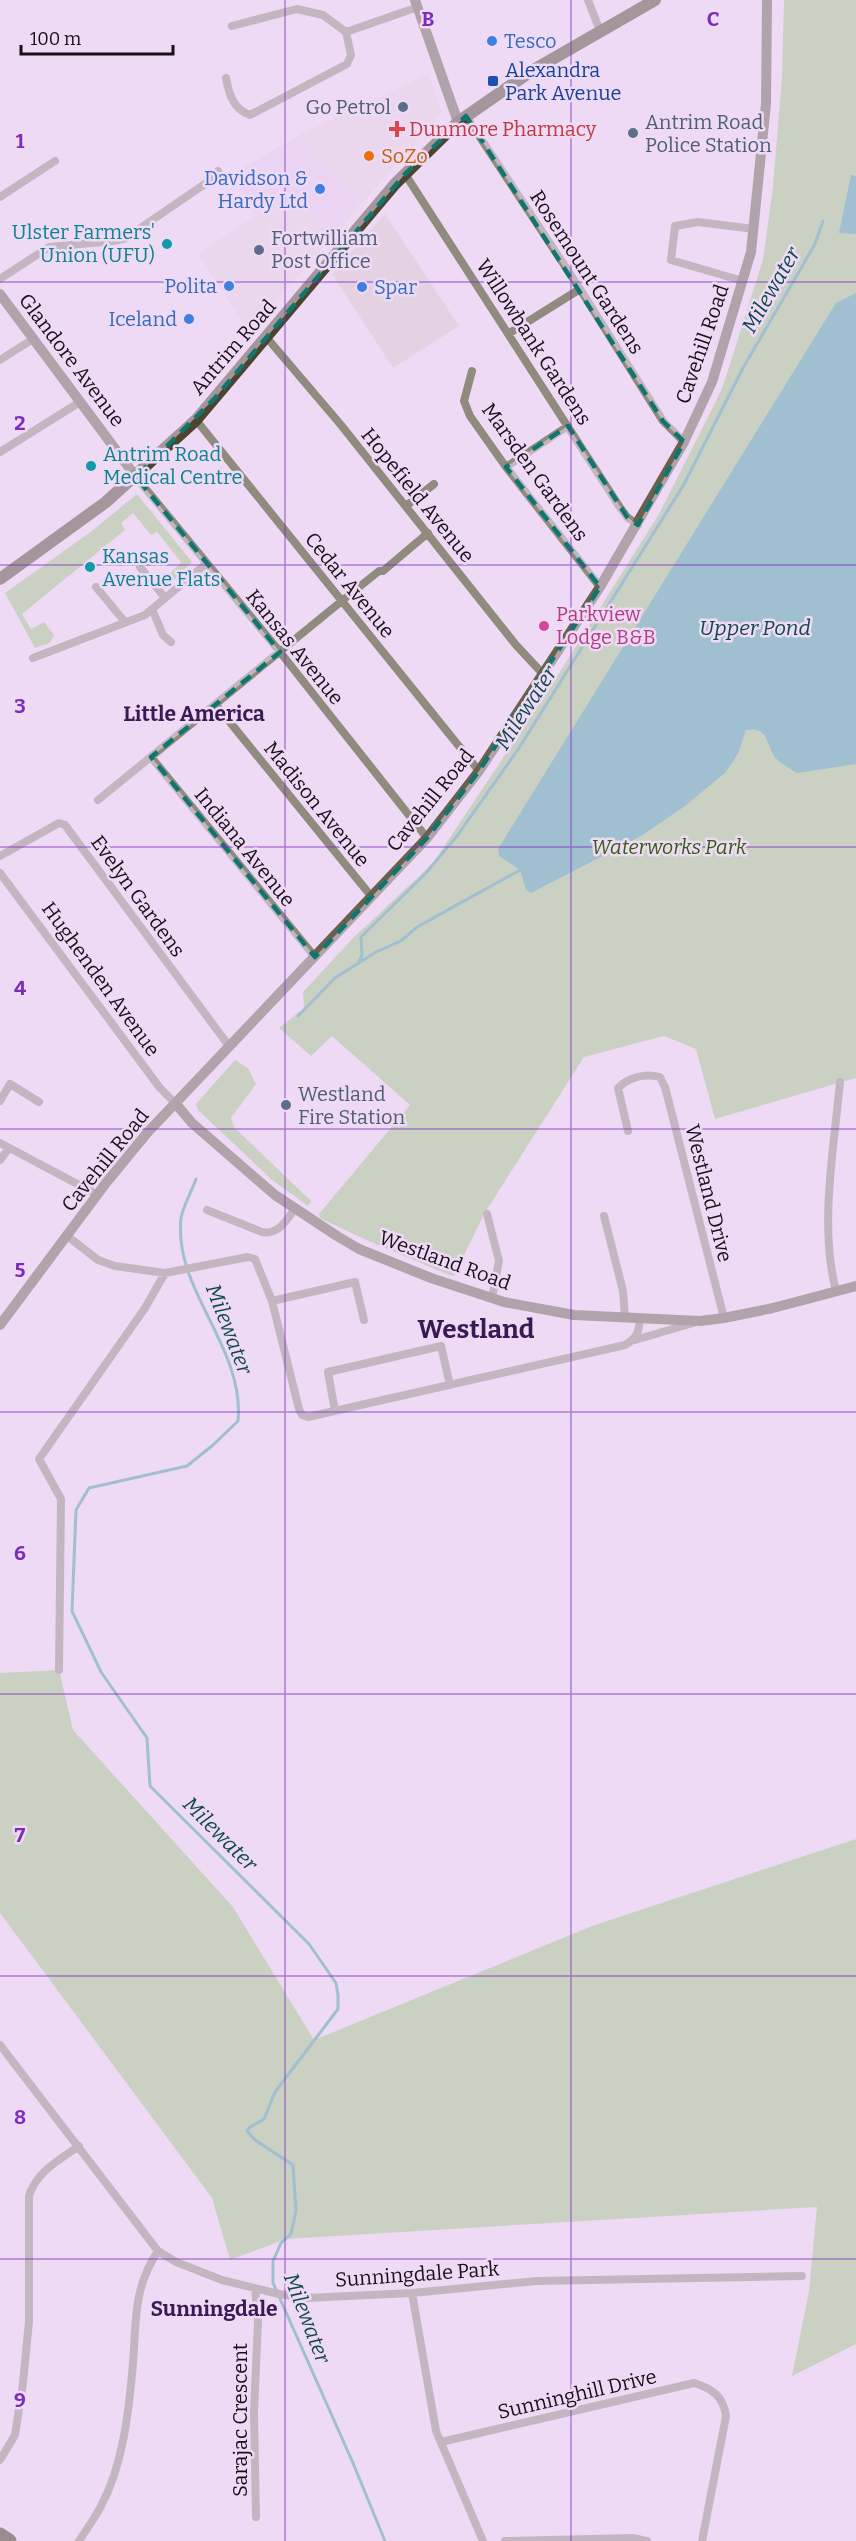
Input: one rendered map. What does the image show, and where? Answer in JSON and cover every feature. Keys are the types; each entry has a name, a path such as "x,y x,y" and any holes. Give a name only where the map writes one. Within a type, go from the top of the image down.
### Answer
{"highway":[{"path":"0,2535 9,2541"}],"main road":[{"name":"Antrim Road","path":"0,579 79,524 136,477 196,420 405,174 462,119 530,72 655,0"},
{"name":"Cavehill Road","path":"0,1324 66,1235 147,1133 427,838 479,771 638,525 684,442 712,382 743,281 754,229 766,104 767,0"},
{"path":"417,4 462,119"},
{"name":"Glandore Avenue","path":"0,294 136,477"},
{"name":"Westland Road","path":"176,1104 201,1130 275,1195 359,1249 460,1289 492,1298 574,1315 700,1321 724,1318 856,1286"}],"street":[{"path":"588,0 600,32"},
{"path":"346,32 417,4"},
{"path":"226,78 230,97 240,112 250,115 347,64 351,55 346,32 323,15 297,9 232,27"},
{"name":"Rosemount Gardens","path":"462,119 580,289 663,421 684,442"},
{"path":"0,197 56,161"},
{"path":"0,279 49,247 126,238 212,179 218,171"},
{"name":"Willowbank Gardens","path":"405,174 627,517 638,525"},
{"path":"743,281 671,260 675,226 698,222 754,229"},
{"path":"508,334 580,289"},
{"name":"Hopefield Avenue","path":"267,338 428,533 516,645 543,674"},
{"path":"0,360 33,339"},
{"name":"Marsden Gardens","path":"472,371 464,401 470,416 600,587"},
{"path":"0,452 80,402"},
{"name":"Cedar Avenue","path":"196,420 479,771"},
{"path":"506,466 568,426"},
{"name":"Kansas Avenue","path":"136,477 280,652 427,838"},
{"path":"406,506 434,484"},
{"path":"98,800 428,533"},
{"path":"33,658 145,615 207,563"},
{"path":"140,567 165,598"},
{"path":"96,587 125,622"},
{"path":"152,609 163,634 171,642"},
{"name":"Madison Avenue","path":"216,705 371,896"},
{"name":"Indiana Avenue","path":"151,757 315,957"},
{"name":"Evelyn Gardens","path":"0,856 45,829 58,823 65,825 228,1046"},
{"name":"Hughenden Avenue","path":"0,873 160,1088 176,1104"},
{"name":"Westland Drive","path":"628,1131 618,1088 626,1081 650,1074 660,1077 665,1087 724,1318"},
{"path":"836,1290 828,1254 828,1222 840,1082"},
{"path":"0,1101 10,1084 39,1102"},
{"path":"0,1143 98,1196"},
{"path":"0,1160 9,1148"},
{"path":"207,1210 271,1234 279,1229 296,1209"},
{"path":"487,1214 500,1261 492,1298"},
{"path":"604,1216 623,1290 625,1317"},
{"path":"66,1235 98,1260 115,1266 165,1273 248,1257 255,1259 272,1301 302,1415 308,1417 596,1353 700,1321"},
{"path":"59,1670 61,1499 39,1459 145,1308 165,1273"},
{"path":"272,1301 355,1282 364,1320"},
{"path":"635,1340 640,1318"},
{"path":"335,1411 328,1372 441,1346 450,1385"},
{"name":"Sunningdale Park","path":"0,2045 158,2251 176,2262 222,2280 307,2298 412,2293 537,2281 802,2276"},
{"path":"0,2460 15,2435 23,2383 29,2321 29,2196 33,2183 45,2170 79,2146"},
{"path":"79,2541 102,2505 118,2461 131,2384 136,2300 145,2272 158,2251"},
{"name":"Sarajac Crescent","path":"255,2288 258,2321 254,2412 256,2517"},
{"path":"412,2293 427,2381 441,2442 483,2541"},
{"name":"Sunninghill Drive","path":"441,2442 694,2383 718,2394 724,2404 726,2416 702,2541"},
{"path":"505,2541 632,2538 647,2541"}],"highlighted area":[{"path":"466,116 663,421 684,442 638,525 627,517 568,426 506,467 600,587 479,771 427,838 315,957 151,757 280,652 136,477 215,398 405,174"}],"shaded area":[{"path":"428,74 442,113 249,332 198,254 269,207 276,208 298,201 334,231 361,199 316,160 301,134"},
{"path":"301,134 316,160 361,199 333,231 298,201 286,216 276,208 269,207 255,215 231,175"},
{"path":"385,214 459,326 393,368 332,274"}],"green space":[{"name":"Waterworks Park","path":"784,0 856,0 856,1078 715,1119 696,1049 664,1036 584,1057 484,1214 454,1276 320,1218 319,1214 410,1105 332,1036 311,1056 279,1028 304,1008 303,992 353,938 433,863 551,686 659,514 713,407 723,386 763,260 773,186 782,77"},
{"path":"137,494 192,562 173,581 169,575 181,562 157,532 151,535 133,513 121,523 125,530 22,614 31,629 44,622 54,635 50,643 35,648 5,593 92,531"},
{"path":"235,1060 248,1068 256,1084 231,1118 234,1127 311,1201 308,1206 272,1180 198,1110 196,1104"},
{"path":"59,1670 73,1730 233,1907 314,2040 592,1926 856,1839 856,2344 792,2376 809,2291 817,2207 286,2239 230,2260 212,2198 0,1913 0,1673"}],"water":[{"path":"851,175 856,176 856,234 839,233"},
{"name":"Upper Pond","path":"856,293 856,764 797,773 776,759 762,733 753,729 746,730 738,754 725,773 685,806 641,836 531,893 526,890 520,870 499,856 498,849 836,303"}],"waterway":[{"name":"Milewater","path":"359,962 362,955 361,937 425,874 457,836 519,748 683,486 743,368 815,244 823,221"},
{"path":"298,1016 335,978 376,952 401,941 417,927 520,870"},
{"name":"Milewater","path":"196,1179 181,1218 181,1244 197,1294 231,1368 237,1394 238,1421 187,1466 89,1488 76,1510 72,1611 101,1672 147,1738 150,1786 309,1944 336,1983 338,2009 275,2092 264,2119 247,2131 255,2140 293,2165 296,2211 291,2234 281,2243 273,2261 273,2283 385,2541"}],"place":[{"name":"Tesco","path":"492,41"},
{"name":"Alexandra Park Avenue","path":"493,81"},
{"name":"Go Petrol","path":"403,107"},
{"name":"Dunmore Pharmacy","path":"397,129"},
{"name":"Antrim Road Police Station","path":"633,133"},
{"name":"SoZo","path":"369,156"},
{"name":"Davidson & Hardy Ltd","path":"320,189"},
{"name":"Ulster Farmers' Union (UFU)","path":"167,244"},
{"name":"Fortwilliam Post Office","path":"259,250"},
{"name":"Polita","path":"229,286"},
{"name":"Spar","path":"362,287"},
{"name":"Iceland","path":"189,319"},
{"name":"Antrim Road Medical Centre","path":"91,466"},
{"name":"Kansas Avenue Flats","path":"90,567"},
{"name":"Parkview Lodge B&B","path":"544,626"},
{"name":"Westland Fire Station","path":"286,1105"}],"district":[{"name":"Little America","path":"194,714"},
{"name":"Westland","path":"476,1329"},
{"name":"Sunningdale","path":"214,2309"}]}
